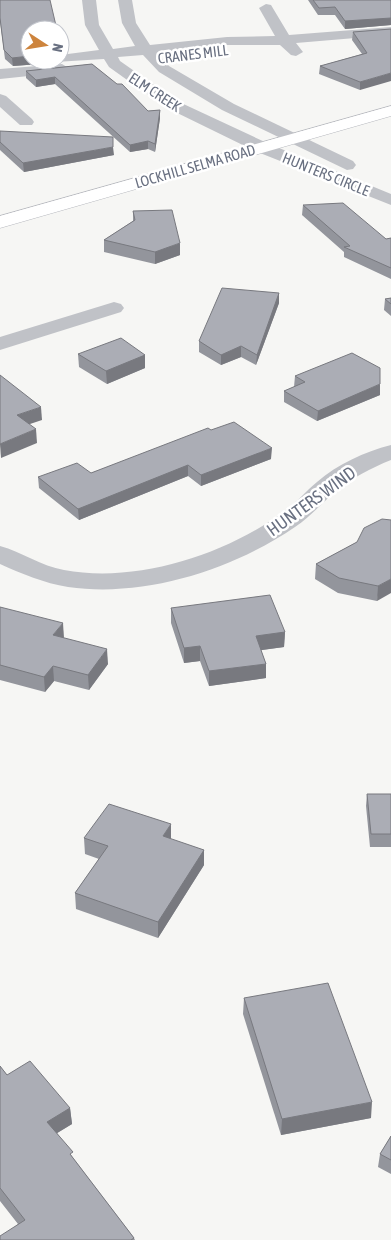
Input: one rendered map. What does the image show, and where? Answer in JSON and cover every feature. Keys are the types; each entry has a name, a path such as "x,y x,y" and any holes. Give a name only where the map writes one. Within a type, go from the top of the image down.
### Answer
{"main road":[{"name":"LOCKHILL SELMA ROAD","path":"0,222 391,111"}],"street":[{"name":"ELM CREEK","path":"89,0 92,25 111,59 171,104 261,147"},
{"name":"ELM CREEK","path":"125,0 129,23 150,54 164,69 207,96 294,139"},
{"path":"266,8 278,40 299,55"},
{"name":"CRANES MILL","path":"111,59 150,54 240,49 278,40 391,31"},
{"path":"70,59 111,59"},
{"path":"0,74 111,59"},
{"path":"0,66 20,64"},
{"path":"0,99 26,122"},
{"name":"HUNTERS CIRCLE","path":"294,139 391,189"},
{"name":"HUNTERS CIRCLE","path":"261,147 391,200"},
{"path":"0,344 114,308"},
{"name":"HUNTERS WIND","path":"0,554 40,573 66,579 125,581 148,578 206,562 255,541 294,516 331,483 369,458 391,452"}],"building":[{"path":"0,0 50,0 55,20 20,20 20,57 12,58 4,50"},
{"path":"313,0 391,0 391,18 345,21 335,7 319,8"},
{"path":"391,29 391,73 360,82 320,66 367,53 353,32"},
{"path":"92,64 117,84 122,84 148,111 160,110 155,144 148,141 130,145 55,77 36,80 26,71 70,70 70,66"},
{"path":"0,131 113,137 113,147 23,163 0,142"},
{"path":"343,203 386,239 391,238 391,268 344,247 350,246 303,205"},
{"path":"172,210 180,243 155,252 104,240 135,220 133,211"},
{"path":"222,288 279,293 257,355 241,346 221,355 199,341"},
{"path":"391,298 391,304 385,299"},
{"path":"121,338 145,355 106,371 78,354"},
{"path":"352,353 380,368 380,384 318,411 284,391 305,382 295,376"},
{"path":"0,375 41,407 17,415 36,429 0,444"},
{"path":"234,422 272,448 201,475 188,465 78,509 38,477 77,463 91,473 208,428 211,430"},
{"path":"382,519 391,520 391,579 378,586 339,578 316,564 357,542 364,528"},
{"path":"270,595 285,632 256,636 266,664 209,671 200,646 184,648 171,608"},
{"path":"0,607 63,623 53,635 107,649 88,675 53,666 44,677 0,665"},
{"path":"367,794 391,794 391,834 371,834"},
{"path":"109,804 171,824 163,836 204,850 158,922 75,893 108,846 84,838"},
{"path":"328,983 372,1102 282,1119 244,998"},
{"path":"30,1061 70,1108 47,1122 73,1152 70,1154 134,1238 131,1240 0,1240 0,1236 25,1220 0,1188 0,1066 7,1075"},
{"path":"391,1136 391,1160 380,1154"}]}
